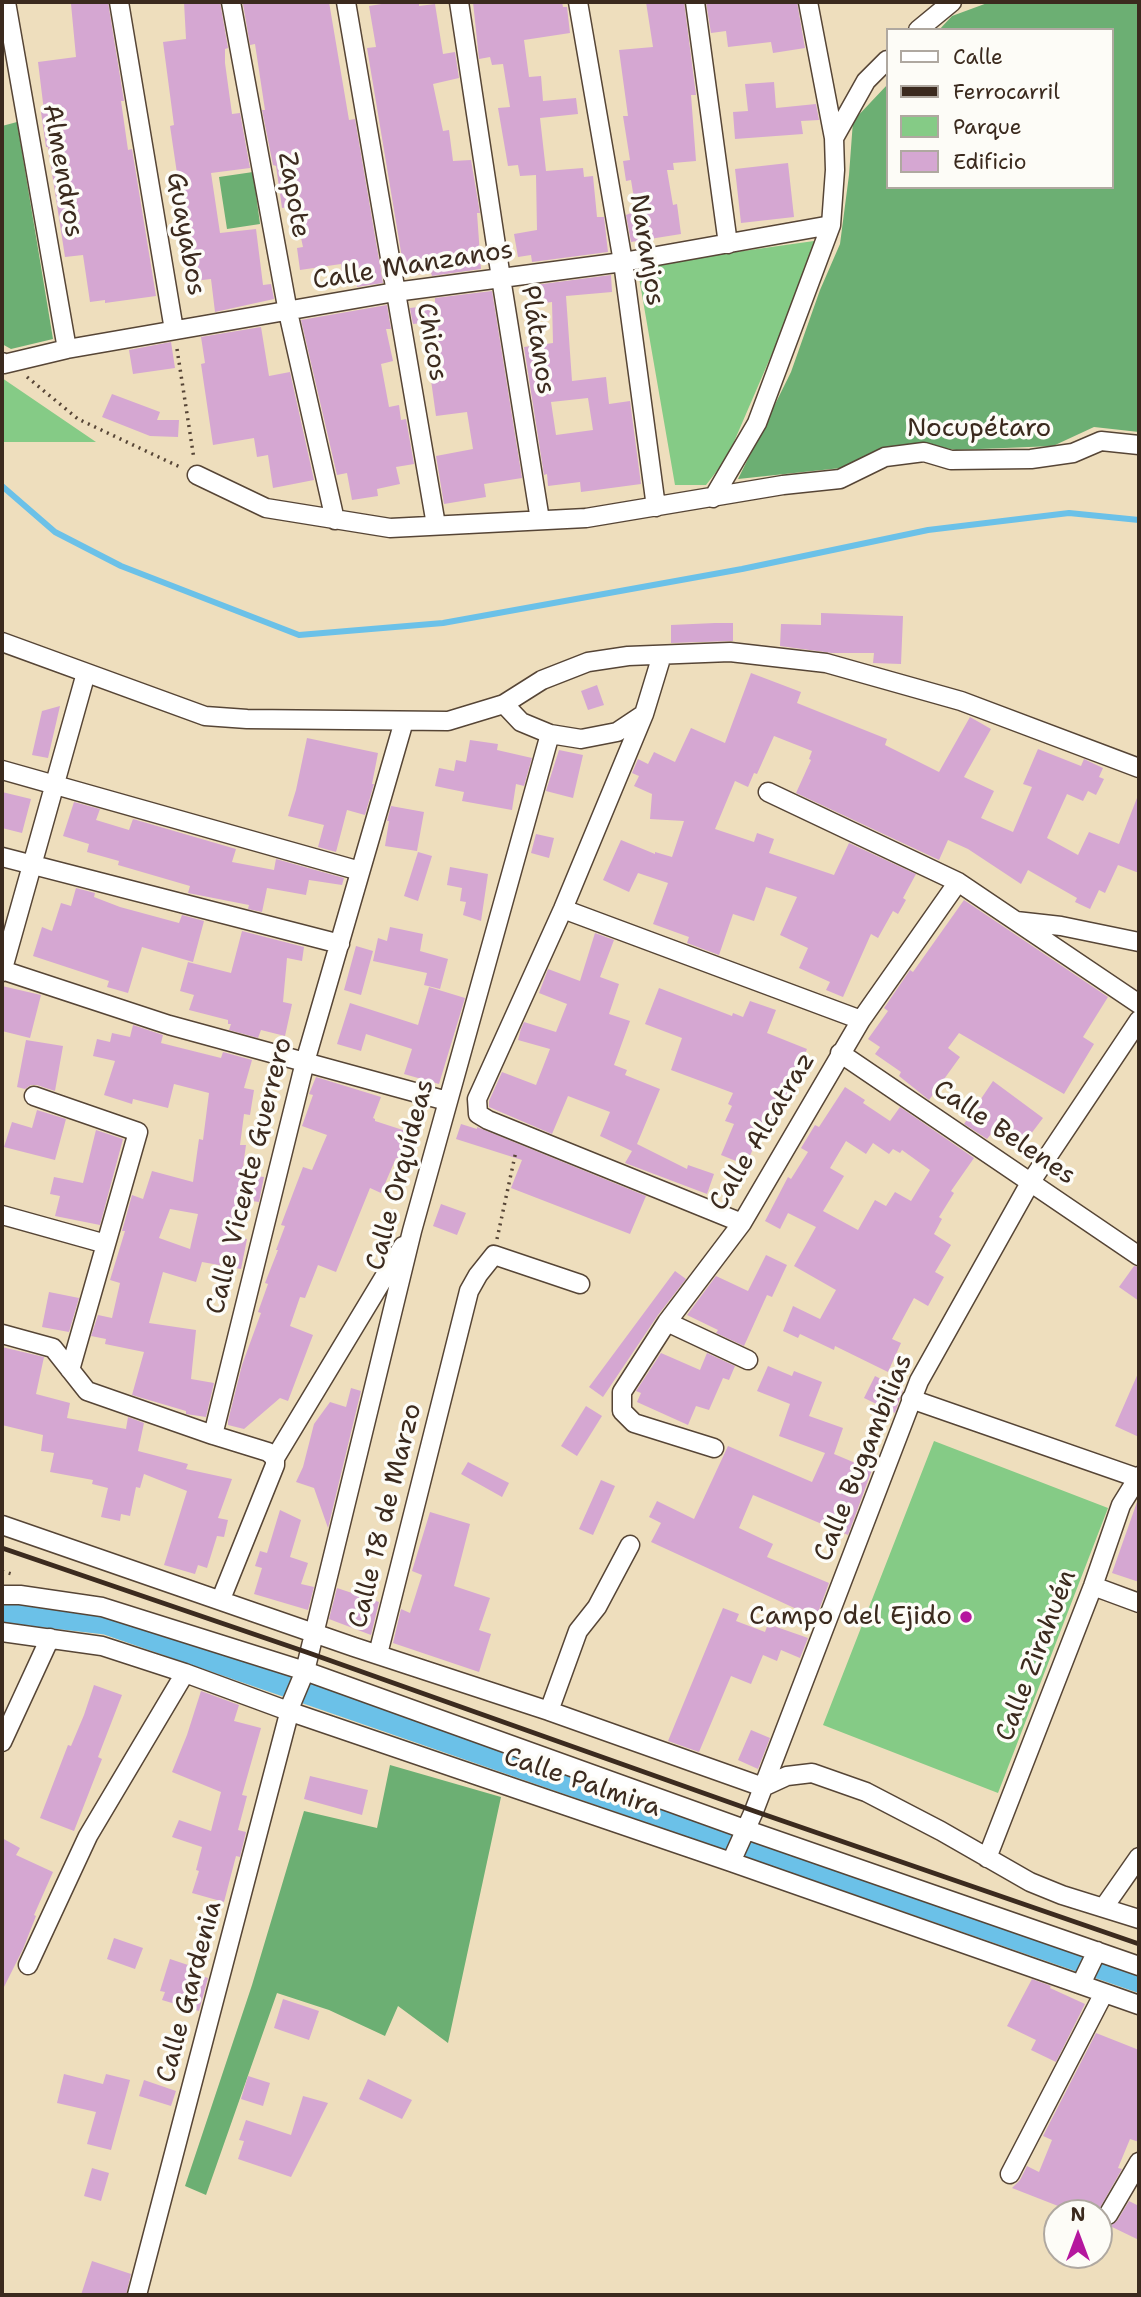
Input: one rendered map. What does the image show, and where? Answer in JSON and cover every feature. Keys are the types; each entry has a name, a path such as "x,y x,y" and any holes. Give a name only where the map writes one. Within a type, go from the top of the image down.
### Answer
{"street":[{"name":"Almendros","path":"6,2 67,349"},
{"name":"Guayabos","path":"119,2 174,330"},
{"name":"Zapote","path":"231,2 288,312 335,520"},
{"name":"Chicos","path":"346,2 436,525"},
{"name":"Plátanos","path":"459,2 500,278 540,520"},
{"name":"Naranjos","path":"578,2 623,262 656,507"},
{"path":"695,2 728,244"},
{"path":"713,498 757,423 831,225 835,170 834,138 808,2"},
{"path":"920,28 952,2"},
{"path":"834,138 866,81 886,61"},
{"name":"Calle Manzanos","path":"3,363 67,349 395,292 623,262 831,225"},
{"name":"Nocupétaro","path":"656,507 783,485 840,479 885,457 924,452 951,460 1031,459 1073,453 1101,441 1139,445"},
{"path":"197,475 266,508 390,528 586,518 656,507"},
{"path":"2,642 205,716 247,719 448,721 504,704 542,680 587,662 628,656 730,652 826,663 961,701 1139,768"},
{"path":"662,655 644,714 563,909 477,1099 478,1114 742,1223"},
{"path":"86,673 2,971 169,1025 447,1101"},
{"path":"504,704 520,722 550,734 581,739 617,732 644,714"},
{"name":"Calle Vicente Guerrero","path":"213,1435 305,1062 404,721"},
{"name":"Calle Orquídeas","path":"304,1673 412,1231 550,734"},
{"path":"2,770 360,871"},
{"path":"768,792 958,882 1139,1004"},
{"path":"2,857 340,944"},
{"name":"Calle Alcatraz","path":"713,1448 635,1423 622,1411 622,1392 667,1322 742,1223 861,1020 958,882"},
{"path":"563,909 861,1020"},
{"path":"1012,920 1060,926 1139,942"},
{"name":"Calle Bugambilias","path":"731,1860 746,1832 911,1399 1030,1183 1139,1020"},
{"name":"Calle Belenes","path":"840,1054 1139,1256"},
{"path":"34,1096 138,1132 70,1370"},
{"path":"2,1215 106,1244"},
{"path":"221,1599 275,1465 275,1458 412,1231"},
{"path":"494,1255 580,1284"},
{"name":"Calle 18 de Marzo","path":"2,1525 378,1654 469,1291 494,1255"},
{"path":"667,1322 747,1360"},
{"path":"2,1334 52,1348 88,1391 268,1452 275,1458"},
{"path":"911,1399 1138,1477"},
{"name":"Calle Zirahuén","path":"986,1858 1093,1586 1121,1505 1138,1477"},
{"path":"549,1711 578,1631 597,1607 630,1545"},
{"path":"1093,1586 1139,1603"},
{"path":"2,1595 20,1595 102,1607 304,1673 746,1832 1139,1966"},
{"name":"Calle Palmira","path":"2,1632 102,1646 291,1707 1139,2005"},
{"path":"2,1742 50,1638"},
{"path":"378,1654 763,1787 787,1776 812,1773 866,1792 1041,1886 1139,1919"},
{"path":"29,1965 88,1836 185,1673"},
{"name":"Calle Gardenia","path":"137,2295 291,1707 304,1673"},
{"path":"1104,1907 1139,1857"},
{"path":"1081,1983 1097,1952"},
{"path":"1010,2174 1104,1993"},
{"path":"1113,2207 1139,2162"}],"path":[{"name":"Guayabos","path":"174,330 197,475"},
{"path":"3,363 26,376 78,419 197,475"},
{"path":"494,1255 520,1132"}],"green space":[{"path":"990,2 1139,2 1139,432 1094,427 1053,446 956,450 916,443 887,447 841,468 738,479 791,372 820,290 840,244 853,121 886,86 886,189 1113,189 1113,28 941,28 952,16"},
{"path":"17,122 53,339 11,349 2,344 2,126"},
{"path":"253,172 260,224 227,229 219,177"},
{"path":"821,240 727,458 706,485 675,485 637,266"},
{"path":"2,378 96,442 2,442"},
{"name":"Campo del Ejido","path":"934,1441 1108,1508 998,1793 823,1725"},
{"path":"390,1765 501,1797 448,2043 398,2006 385,2036 329,2010 277,1993 206,2195 185,2186 252,1985 304,1811 377,1828"}],"building":[{"path":"108,2 124,101 121,101 128,150 132,149 156,296 105,303 105,300 90,302 83,255 65,257 41,112 44,111 38,62 76,57 71,4"},
{"path":"184,2 220,2 228,48 225,49 225,63 232,114 240,113 250,168 211,173 220,233 256,229 263,285 271,284 274,299 215,312 211,279 194,281 184,202 170,126 174,125 163,42 186,39"},
{"path":"329,2 349,120 355,119 383,283 357,287 355,273 342,275 341,264 300,270 297,248 303,247 294,206 282,208 276,166 273,165 262,110 265,110 255,44 250,45 243,4"},
{"path":"419,2 419,6 435,4 443,54 455,52 459,78 433,84 443,131 449,130 453,161 471,160 480,213 477,213 481,269 432,276 431,273 405,276 367,48 376,47 369,6"},
{"path":"473,2 562,2 563,7 567,7 570,33 524,40 529,77 541,76 543,101 576,98 578,114 540,118 546,171 583,168 584,177 593,176 597,217 604,217 608,252 532,262 531,255 518,257 514,234 537,230 536,175 520,176 518,165 508,166 498,108 510,107 503,64 492,65 490,57 479,59"},
{"path":"646,2 684,2 696,95 691,95 696,161 673,163 674,170 667,170 673,205 677,204 681,234 631,242 626,215 636,211 631,180 626,181 623,161 630,160 623,116 628,116 619,50 653,47"},
{"path":"706,2 797,2 805,48 773,53 771,42 728,47 726,31 711,33"},
{"path":"774,82 776,108 816,104 819,120 801,121 803,134 735,139 733,112 748,111 745,84"},
{"path":"788,163 794,217 741,223 735,169"},
{"path":"611,275 612,292 566,296 572,381 606,377 609,404 630,401 641,484 581,492 580,482 548,486 524,347 553,343 552,302 538,304 535,285","holes":["588,398 593,430 556,435 551,402"]},
{"path":"492,291 522,478 484,484 486,497 444,504 436,456 473,449 467,412 436,416 423,323 413,324 410,308 435,305 435,298"},
{"path":"387,305 391,329 386,329 393,361 381,364 389,407 399,405 401,420 406,419 414,464 396,467 400,484 377,489 378,496 352,500 347,473 337,475 301,320"},
{"path":"261,327 269,376 290,372 314,480 273,488 268,455 257,457 254,438 213,445 201,364 205,363 201,337"},
{"path":"171,342 175,368 133,374 129,350"},
{"path":"112,394 160,412 157,420 179,420 178,437 150,436 102,417"},
{"path":"821,613 903,616 901,664 873,663 874,653 832,653 780,646 781,624 821,625"},
{"path":"733,623 733,641 671,643 671,625"},
{"path":"751,673 801,692 797,703 887,739 885,745 939,772 970,717 991,729 964,777 994,791 981,818 1013,832 1032,787 1023,784 1038,749 1081,766 1084,759 1103,768 1099,777 1104,779 1096,795 1088,791 1083,801 1067,794 1047,838 1078,855 1089,832 1119,844 1137,798 1139,873 1118,865 1105,893 1099,890 1090,909 1075,902 1077,898 1028,870 1021,884 968,849 948,840 939,860 796,793 811,760 812,751 774,736 757,774 754,773 748,787 735,781 715,829 754,842 757,833 774,839 769,853 834,875 849,843 916,874 903,898 906,900 898,914 893,911 878,938 871,934 843,997 826,990 830,982 799,968 808,948 780,935 797,897 766,887 754,921 733,914 719,955 687,943 689,937 653,924 668,883 638,873 629,892 603,880 621,840 655,854 672,857 684,821 650,819 652,794 634,786 639,776 632,773 638,759 648,764 654,752 675,762 691,728 725,743"},
{"path":"597,685 604,705 588,710 581,691"},
{"path":"60,706 48,758 32,755 42,711"},
{"path":"307,738 378,753 374,784 365,815 347,810 336,852 318,847 324,825 288,816"},
{"path":"470,740 498,744 497,750 532,758 524,786 516,784 512,810 462,801 464,792 435,786 439,768 454,771 456,760 466,762"},
{"path":"559,750 583,755 573,798 546,791"},
{"path":"2,792 31,799 22,833 2,828"},
{"path":"74,802 100,809 96,820 129,830 133,819 236,849 232,862 274,870 276,859 344,878 342,885 309,880 306,895 267,888 262,912 248,909 249,905 188,893 190,886 118,865 119,861 87,852 89,844 63,836"},
{"path":"391,806 424,812 417,851 385,846"},
{"path":"536,834 554,838 549,858 531,853"},
{"path":"418,852 432,856 418,901 404,896"},
{"path":"450,867 488,874 481,921 463,915 466,902 460,901 462,888 447,885"},
{"path":"76,888 95,893 94,897 120,907 179,923 182,915 204,921 193,962 142,947 128,993 107,987 109,981 33,956 42,927 52,931 61,903 71,906"},
{"path":"964,900 1108,997 1083,1037 1094,1044 1064,1094 959,1033 948,1048 960,1057 929,1100 899,1076 901,1072 875,1054 880,1047 868,1039 888,1011 884,1008"},
{"path":"390,927 423,934 420,951 448,959 440,989 424,985 427,973 373,961 378,938 387,941"},
{"path":"242,931 304,947 302,961 287,958 283,1002 292,1004 285,1036 261,1030 258,1038 229,1030 231,1024 228,1024 228,1020 189,1010 194,995 180,991 188,962 231,973"},
{"path":"595,933 614,940 600,977 619,984 609,1014 630,1021 614,1065 627,1070 625,1075 660,1089 637,1144 687,1169 688,1165 714,1174 707,1194 625,1163 632,1151 600,1136 610,1112 568,1096 552,1134 489,1107 502,1072 536,1085 550,1049 518,1040 521,1029 524,1022 556,1032 567,1004 539,993 548,969 580,981"},
{"path":"356,946 373,951 361,995 344,990"},
{"path":"2,986 41,995 30,1038 2,1031"},
{"path":"429,987 465,998 439,1084 404,1074 412,1049 366,1034 361,1051 337,1044 350,1003 418,1025"},
{"path":"659,988 732,1016 733,1013 743,1017 750,1001 776,1010 767,1033 807,1049 773,1124 765,1121 746,1165 721,1155 734,1124 725,1121 732,1106 728,1104 733,1093 671,1070 682,1038 645,1024"},
{"path":"133,1025 163,1035 161,1043 221,1058 223,1052 252,1060 244,1088 254,1090 250,1115 244,1114 240,1145 246,1145 242,1174 264,1177 259,1202 238,1199 231,1236 247,1239 241,1269 202,1262 196,1282 163,1272 149,1323 196,1330 191,1379 214,1383 206,1417 186,1414 186,1411 132,1395 144,1352 105,1344 106,1339 91,1336 98,1315 112,1318 120,1283 110,1280 125,1231 122,1231 132,1195 143,1199 152,1171 193,1182 199,1139 203,1140 209,1093 174,1084 168,1108 133,1099 132,1104 104,1095 115,1061 93,1056 97,1039 110,1042 112,1033 130,1037","holes":["170,1209 198,1214 190,1249 159,1238"]},
{"path":"26,1040 63,1046 55,1091 37,1085 25,1089 17,1087"},
{"path":"316,1077 381,1097 373,1118 375,1121 412,1133 404,1160 396,1158 381,1193 370,1188 336,1272 318,1265 305,1298 300,1297 290,1326 313,1335 288,1401 280,1398 244,1429 228,1425 228,1421 242,1365 261,1313 258,1312 268,1284 265,1283 285,1226 281,1225 303,1167 312,1170 327,1135 302,1126"},
{"path":"993,1081 1043,1118 1018,1151 999,1137 991,1134 987,1139 964,1124"},
{"path":"845,1087 890,1121 900,1107 974,1158 951,1191 954,1193 939,1217 942,1219 934,1234 951,1245 935,1272 944,1277 928,1306 914,1298 892,1339 901,1343 888,1372 835,1346 834,1350 800,1334 798,1338 783,1331 793,1306 820,1319 836,1290 794,1266 816,1227 788,1213 780,1229 765,1221 788,1177 791,1179 808,1152 801,1148 815,1125 819,1127","holes":["846,1141 866,1154 873,1143 889,1154 893,1149 900,1153 902,1150 930,1170 911,1201 895,1192 886,1206 875,1200 858,1230 823,1211 844,1176 830,1168"]},
{"path":"37,1110 66,1119 55,1160 4,1147 12,1122 32,1128"},
{"path":"461,1124 477,1127 646,1196 630,1234 511,1188 522,1160 456,1139"},
{"path":"96,1130 123,1139 100,1225 55,1216 60,1196 50,1194 54,1177 83,1183"},
{"path":"441,1204 466,1213 457,1235 433,1226"},
{"path":"766,1255 787,1265 772,1297 767,1295 744,1346 687,1315 716,1276 748,1291"},
{"path":"1134,1266 1139,1267 1139,1301 1119,1287"},
{"path":"675,1271 686,1279 658,1315 603,1397 589,1387"},
{"path":"49,1292 79,1298 69,1332 42,1327"},
{"path":"2,1347 44,1357 36,1394 70,1403 67,1418 126,1429 128,1417 144,1423 138,1451 188,1464 186,1469 232,1479 218,1518 228,1520 224,1537 217,1536 207,1568 198,1565 195,1574 164,1565 187,1491 144,1474 140,1488 136,1487 130,1516 121,1514 120,1521 101,1517 108,1488 92,1484 93,1480 50,1472 54,1453 41,1451 43,1435 2,1425"},
{"path":"661,1353 700,1370 707,1353 735,1366 729,1380 723,1378 709,1410 696,1406 688,1425 637,1402 641,1393 636,1391"},
{"path":"768,1366 792,1376 794,1371 822,1382 809,1416 843,1428 834,1454 872,1470 848,1535 753,1495 739,1528 773,1544 767,1557 829,1583 816,1618 651,1542 661,1523 649,1517 657,1501 694,1519 728,1446 812,1482 825,1453 779,1436 790,1404 757,1391"},
{"path":"1139,1371 1139,1437 1115,1426"},
{"path":"875,1376 903,1390 895,1413 864,1398"},
{"path":"351,1388 361,1391 328,1528 314,1488 296,1482 303,1467 314,1424 330,1402 346,1407"},
{"path":"586,1406 602,1416 577,1456 561,1446"},
{"path":"468,1462 509,1483 502,1497 461,1474"},
{"path":"601,1480 615,1486 593,1535 579,1529"},
{"path":"1137,1502 1139,1503 1139,1582 1112,1573"},
{"path":"280,1510 301,1520 290,1557 308,1563 301,1584 314,1587 308,1610 254,1594 262,1568 255,1566 260,1551 267,1553"},
{"path":"430,1512 470,1524 454,1586 490,1598 479,1630 491,1634 479,1672 393,1643 401,1609 410,1613 422,1575 412,1571"},
{"path":"337,1588 379,1602 371,1635 329,1619"},
{"path":"723,1608 739,1614 736,1621 765,1632 768,1624 808,1638 800,1658 781,1650 777,1661 763,1655 751,1684 731,1676 699,1752 668,1741"},
{"path":"94,1685 122,1695 98,1757 102,1759 74,1831 40,1818"},
{"path":"201,1691 239,1705 234,1721 261,1728 242,1795 247,1796 238,1830 246,1832 240,1857 236,1856 224,1902 192,1893 199,1871 196,1870 202,1847 172,1837 179,1820 211,1831 221,1792 172,1772"},
{"path":"751,1730 770,1738 758,1769 738,1760"},
{"path":"310,1776 368,1790 362,1815 304,1799"},
{"path":"2,1838 20,1848 16,1855 53,1872 23,1949 2,1991"},
{"path":"114,1938 143,1948 135,1969 107,1959"},
{"path":"170,1959 191,1966 189,1972 208,1978 199,2011 162,2000 165,1992 160,1991"},
{"path":"1032,1979 1085,2004 1056,2062 1031,2050 1036,2040 1007,2026"},
{"path":"283,1999 319,2011 309,2040 274,2028"},
{"path":"1096,2033 1139,2050 1139,2142 1130,2139 1118,2168 1122,2169 1105,2199 1043,2200 1012,2188 1020,2180 1027,2166 1039,2172 1052,2140 1043,2136"},
{"path":"64,2074 103,2084 106,2074 130,2080 111,2150 87,2144 96,2112 57,2103"},
{"path":"248,2076 270,2083 263,2106 241,2099"},
{"path":"368,2079 412,2100 402,2119 359,2099"},
{"path":"144,2080 176,2091 171,2106 139,2096"},
{"path":"303,2096 328,2103 291,2177 238,2159 244,2141 239,2140 246,2120 291,2135"},
{"path":"92,2168 109,2173 101,2201 84,2196"},
{"path":"1129,2201 1139,2206 1139,2240 1113,2227"},
{"path":"92,2261 131,2274 126,2295 81,2295"}],"waterway":[{"path":"2,486 55,532 121,566 299,635 443,623 742,569 928,530 1069,513 1139,520"},
{"path":"2,1612 106,1624 1139,1982"}],"railway":[{"path":"2,1548 1139,1944"}],"place":[{"name":"Campo del Ejido","path":"966,1617"}]}
